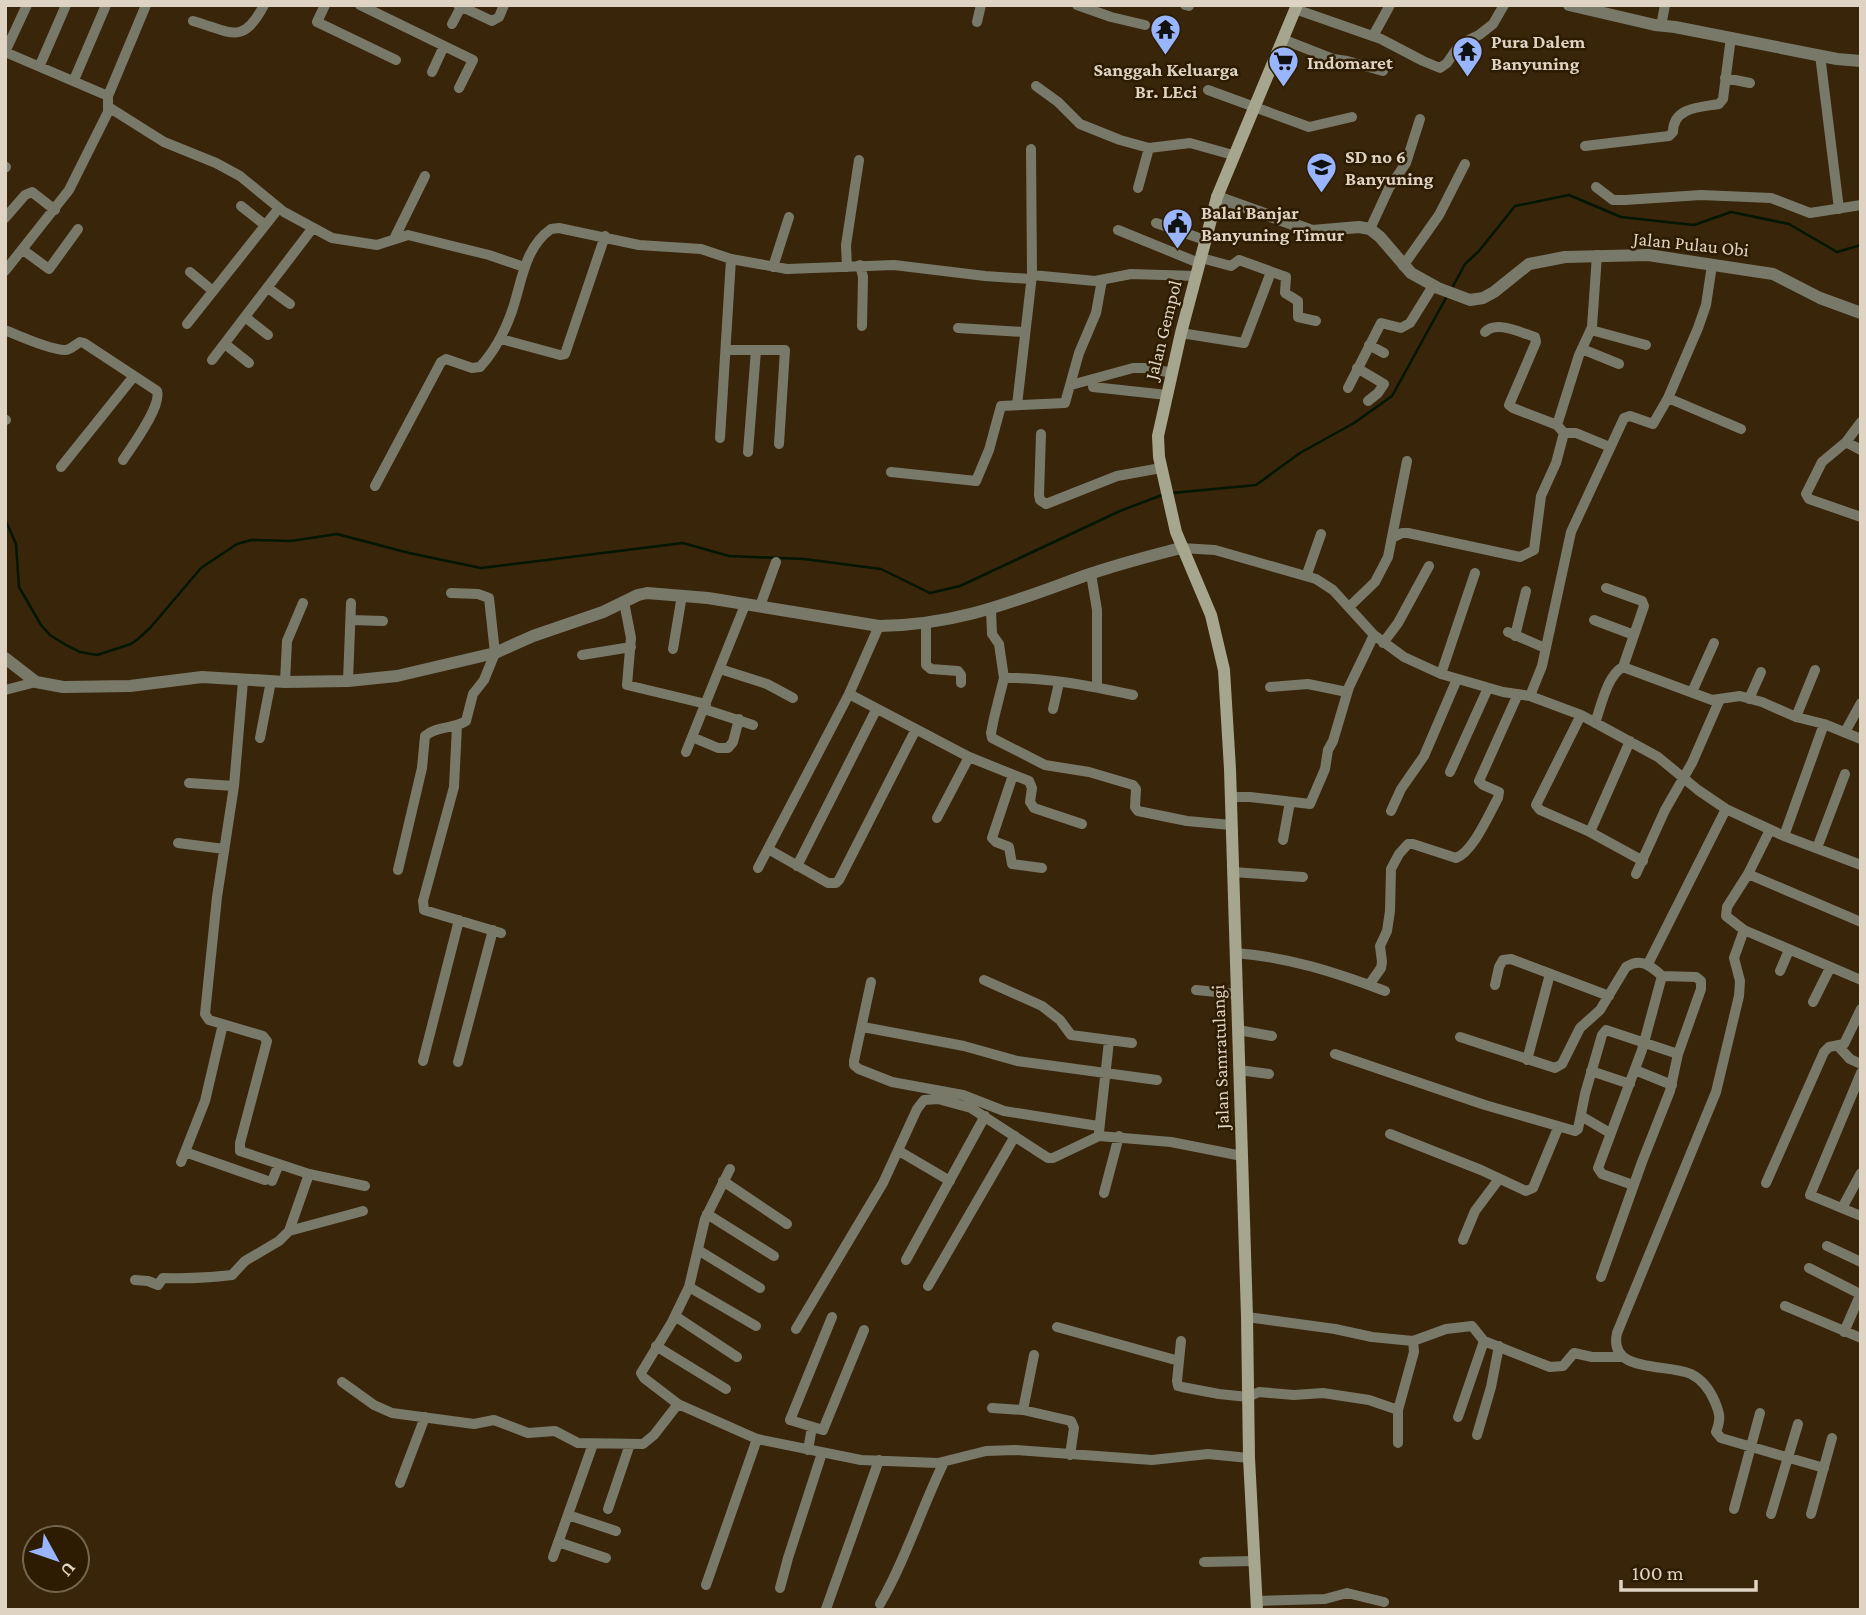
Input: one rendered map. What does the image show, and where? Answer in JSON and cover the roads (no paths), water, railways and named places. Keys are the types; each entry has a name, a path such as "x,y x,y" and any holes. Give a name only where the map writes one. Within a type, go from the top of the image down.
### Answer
{"main road":[{"name":"Jalan Gempol","path":"1171,513 1157,436 1181,333 1217,197 1296,7"},
{"name":"Jalan Samratulangi","path":"1171,513 1181,548 1208,606 1218,637 1229,728 1249,1458 1257,1605"}],"street":[{"path":"27,5 5,52 108,96"},
{"path":"40,65 65,5"},
{"path":"74,80 106,5"},
{"path":"5,271 69,190 110,108 108,96 146,5"},
{"path":"193,21 232,33 242,32 251,27 264,5"},
{"path":"325,5 317,22 396,60"},
{"path":"360,5 472,60 459,88"},
{"path":"452,24 460,6 492,21 499,17 505,5"},
{"path":"977,22 981,5"},
{"path":"1077,5 1144,25"},
{"path":"1373,36 1390,5"},
{"path":"1296,7 1373,36 1440,68 1447,63 1460,44 1479,35 1493,24 1504,5"},
{"path":"1569,5 1661,26 1861,61"},
{"path":"1661,26 1665,5"},
{"path":"1585,146 1669,136 1673,132 1673,122 1677,117 1700,106 1716,106 1721,102 1731,37"},
{"path":"1282,39 1333,60 1383,71"},
{"path":"432,72 444,46"},
{"path":"1820,55 1839,209"},
{"path":"1725,78 1750,83"},
{"path":"1036,86 1058,102 1075,121 1086,127 1149,148 1190,143 1233,155"},
{"path":"1208,90 1309,127 1352,117"},
{"path":"110,108 164,142 240,176 279,208 312,229 338,240 377,245 408,234 524,267"},
{"path":"1217,197 1312,230 1359,227 1370,229 1377,219 1389,188 1406,163 1420,120"},
{"path":"1138,188 1149,148"},
{"path":"1017,405 1031,277 1031,149"},
{"path":"847,267 846,245 859,160"},
{"path":"1403,266 1439,215 1465,164"},
{"path":"394,239 425,176"},
{"path":"1597,187 1613,200 1701,195 1771,198 1810,213 1861,205"},
{"path":"5,218 25,195 32,192 55,209"},
{"path":"242,206 265,225"},
{"path":"187,324 279,208"},
{"path":"773,267 789,217"},
{"path":"1156,223 1205,240"},
{"path":"23,250 49,269 79,229"},
{"path":"212,360 312,229"},
{"path":"375,485 441,362 446,359 472,368 480,367 501,339 524,267 533,250 551,229 605,236 639,245 701,249 732,259 773,267 810,270 894,265 985,276 1102,280 1132,274 1196,276"},
{"name":"Jalan Pulau Obi","path":"1370,229 1380,237 1403,266 1435,287 1470,300 1483,298 1529,264 1565,257 1648,256 1773,274 1820,298 1860,309"},
{"path":"1118,230 1200,260 1231,266 1239,260 1287,278 1285,293 1298,301 1299,318 1316,321"},
{"path":"501,339 560,355 565,354 605,236"},
{"path":"1392,538 1408,533 1520,557 1534,550 1541,496 1556,463 1560,429 1582,349 1591,330 1597,255"},
{"path":"720,438 732,259"},
{"path":"860,265 863,278 862,326"},
{"path":"1530,696 1542,666 1571,532 1624,418 1630,416 1653,424 1668,398 1702,316 1712,265"},
{"path":"190,272 213,291"},
{"path":"1181,333 1244,343 1272,272"},
{"path":"891,472 976,481 989,450 999,408 1003,405 1062,404 1067,400 1079,353 1096,313 1102,280"},
{"path":"1348,388 1381,323 1401,328 1410,323 1435,287"},
{"path":"268,288 289,304"},
{"path":"245,317 268,335"},
{"path":"1485,332 1496,326 1535,337 1536,342 1509,405 1560,429 1610,447"},
{"path":"958,328 1024,332"},
{"path":"5,330 62,350 80,342 84,343 157,391 159,397 150,417 123,460"},
{"path":"1591,330 1646,345"},
{"path":"225,344 249,363"},
{"path":"1369,345 1384,353"},
{"path":"1582,349 1619,364"},
{"path":"726,350 785,350 779,444"},
{"path":"748,452 757,350"},
{"path":"1071,385 1133,368 1172,373"},
{"path":"1357,368 1384,384 1368,401"},
{"path":"61,467 134,376"},
{"path":"1093,387 1167,395"},
{"path":"1668,398 1741,429"},
{"path":"1861,422 1846,442 1818,468 1807,489 1807,497 1861,517"},
{"path":"1041,434 1040,499 1046,504 1117,476 1161,468"},
{"path":"1846,442 1861,450"},
{"path":"1349,607 1383,569 1391,548 1407,461"},
{"path":"1307,574 1321,534"},
{"path":"5,690 36,682 76,687 130,686 202,677 285,682 348,681 397,676 495,653 647,593 760,606 878,626 926,624 991,610 1091,573 1181,548 1197,547 1307,574 1323,583 1374,635 1404,657 1441,674 1488,688 1530,696 1581,715 1658,757 1726,809 1784,836 1861,865"},
{"path":"760,606 776,562"},
{"path":"1383,643 1398,623 1429,566"},
{"path":"1091,573 1097,610 1097,687"},
{"path":"1441,674 1475,573"},
{"path":"1595,723 1612,679 1617,670 1623,667 1644,603 1606,588"},
{"path":"1526,591 1512,634 1545,648"},
{"path":"398,870 422,768 425,736 430,731 457,726 466,721 473,694 484,680 495,653 489,598 478,594 451,593"},
{"path":"673,649 682,595"},
{"path":"624,602 631,647 627,685 705,706 752,725"},
{"path":"285,682 287,641 303,603"},
{"path":"348,681 351,603"},
{"path":"686,752 745,605"},
{"path":"991,610 992,634 999,644 1004,678 991,733 995,740 1045,765 1089,772 1133,785 1136,789 1135,807 1138,811 1187,821 1231,825"},
{"path":"351,620 383,621"},
{"path":"1594,620 1634,635"},
{"path":"926,624 926,665 931,669 958,671 961,683"},
{"path":"758,868 849,694 878,626"},
{"path":"1230,797 1311,803 1325,769 1329,746 1334,741 1347,692 1374,635"},
{"path":"1692,692 1714,643"},
{"path":"582,655 631,647"},
{"path":"5,658 36,682"},
{"path":"1623,667 1712,699 1740,696 1861,739"},
{"path":"720,668 767,684 793,698"},
{"path":"1796,717 1815,670"},
{"path":"1749,699 1761,672"},
{"path":"1004,678 1097,687 1133,695"},
{"path":"1391,811 1401,789 1424,756 1457,679"},
{"path":"243,681 234,786 204,1008 206,1017 263,1036 267,1041 239,1148 243,1153 309,1174 365,1186"},
{"path":"260,738 271,681"},
{"path":"1053,709 1059,683"},
{"path":"1270,687 1308,684 1347,692"},
{"path":"1450,772 1488,688"},
{"path":"849,694 915,731 1031,784 1030,802 1034,808 1082,824"},
{"path":"1369,985 1381,968 1380,946 1388,924 1391,869 1395,860 1403,848 1413,844 1456,858 1469,848 1498,798 1499,792 1479,781 1518,694"},
{"path":"1636,874 1665,810 1692,763 1720,699"},
{"path":"1845,732 1861,703"},
{"path":"797,866 876,710"},
{"path":"1581,715 1536,806 1643,861"},
{"path":"692,737 718,748 728,748 733,742 739,719"},
{"path":"1784,836 1824,724"},
{"path":"457,726 454,787 424,901 424,910 497,931 458,1062"},
{"path":"768,849 828,883 836,883 915,731"},
{"path":"1590,832 1630,741"},
{"path":"937,818 969,757"},
{"path":"1817,848 1845,774"},
{"path":"1013,775 992,838 1009,847 1012,864 1042,868"},
{"path":"189,783 234,786"},
{"path":"1283,841 1290,802"},
{"path":"1648,964 1726,809"},
{"path":"1770,830 1725,912 1729,920 1744,930 1861,980"},
{"path":"178,843 224,849"},
{"path":"1233,872 1303,877"},
{"path":"1748,874 1861,922"},
{"path":"423,1061 459,920"},
{"path":"1623,1357 1616,1350 1617,1333 1709,1111 1721,1074 1740,987 1734,958 1744,930"},
{"path":"1780,971 1789,950"},
{"path":"1235,953 1307,963 1385,991"},
{"path":"1495,985 1500,963 1507,959 1609,996"},
{"path":"1460,1037 1555,1068 1559,1067 1580,1028 1596,1015 1626,967 1640,962 1648,964 1662,976 1696,977 1702,984 1678,1054 1672,1085 1601,1277"},
{"path":"1813,1002 1830,968"},
{"path":"1527,1060 1550,974"},
{"path":"1633,1185 1602,1174 1598,1170 1644,1044 1662,976"},
{"path":"984,980 1042,1006 1060,1020 1071,1035 1132,1043"},
{"path":"871,982 854,1060 854,1065 859,1069 892,1082 963,1095 1004,1111 1119,1136 1171,1142 1242,1156"},
{"path":"1196,990 1237,994"},
{"path":"1766,1183 1824,1052 1829,1047 1839,1046 1847,1039 1861,1009"},
{"path":"1596,1015 1606,1030 1678,1054"},
{"path":"223,1024 205,1101 183,1157 268,1181 279,1164"},
{"path":"863,1027 964,1046 1017,1061 1157,1080"},
{"path":"1238,1030 1272,1036"},
{"path":"1335,1054 1558,1128 1577,1131 1591,1071 1606,1030"},
{"path":"796,1329 867,1212 899,1151 917,1109 924,1100 938,1099 971,1108 1048,1158 1062,1154 1098,1131 1109,1041"},
{"path":"1839,1046 1850,1059 1861,1064"},
{"path":"1240,1070 1269,1073"},
{"path":"1635,1070 1672,1085"},
{"path":"1591,1071 1630,1084"},
{"path":"1861,1073 1810,1195 1861,1216"},
{"path":"906,1259 985,1116"},
{"path":"1581,1116 1610,1133"},
{"path":"1390,1134 1526,1191 1531,1190 1558,1128"},
{"path":"928,1286 1015,1136"},
{"path":"1104,1193 1119,1136"},
{"path":"899,1151 950,1181"},
{"path":"730,1169 707,1214 689,1287 641,1375 678,1404 757,1439 822,1453 880,1460 944,1462 991,1451 1038,1451 1152,1460 1208,1454 1249,1458"},
{"path":"135,1280 158,1285 163,1278 199,1280 209,1275 232,1275 245,1261 279,1241 289,1231 309,1174"},
{"path":"1842,1208 1860,1175"},
{"path":"1463,1240 1475,1211 1499,1179"},
{"path":"723,1181 787,1224"},
{"path":"289,1231 363,1211"},
{"path":"707,1214 774,1256"},
{"path":"1827,1246 1861,1262"},
{"path":"698,1250 760,1288"},
{"path":"1809,1268 1861,1294 1844,1332"},
{"path":"689,1287 756,1326"},
{"path":"1785,1306 1861,1338"},
{"path":"675,1316 737,1357"},
{"path":"832,1317 790,1420 823,1430 864,1330"},
{"path":"1247,1317 1413,1341 1438,1331 1472,1326 1485,1341 1550,1367 1563,1366 1574,1353 1592,1357 1623,1357 1652,1367 1683,1372 1695,1376 1710,1389 1720,1414 1716,1432 1718,1435 1824,1468"},
{"path":"1057,1327 1179,1361"},
{"path":"1181,1341 1178,1386 1248,1397 1259,1392 1294,1395 1323,1393 1369,1400 1398,1410"},
{"path":"1398,1443 1398,1410 1414,1352 1413,1341"},
{"path":"1458,1417 1485,1341"},
{"path":"656,1346 726,1389"},
{"path":"1477,1435 1500,1346"},
{"path":"1023,1410 1034,1355"},
{"path":"342,1382 382,1410 479,1424 494,1420 523,1432 550,1430 572,1442 593,1444 642,1444 650,1440 678,1404"},
{"path":"992,1408 1023,1410 1071,1421 1074,1428 1070,1455"},
{"path":"1734,1509 1760,1413"},
{"path":"400,1483 425,1418"},
{"path":"1771,1514 1798,1424"},
{"path":"807,1450 812,1427"},
{"path":"1811,1514 1832,1438"},
{"path":"706,1585 757,1439"},
{"path":"553,1557 593,1444"},
{"path":"608,1509 630,1444"},
{"path":"780,1588 822,1453"},
{"path":"826,1609 880,1460"},
{"path":"880,1604 896,1578 926,1498 944,1462"},
{"path":"568,1515 616,1531"},
{"path":"558,1542 606,1558"},
{"path":"1204,1563 1254,1561"},
{"path":"1257,1605 1325,1600 1347,1593 1384,1602"}],"waterway":[{"path":"1452,288 1465,264 1479,251 1515,206 1569,195 1621,217 1694,225 1731,212 1789,224 1837,252 1861,245"},
{"path":"1172,493 1256,485 1300,453 1354,423 1392,396 1447,296"},
{"path":"5,519 16,544 19,587 41,625 50,635 66,645 80,652 97,655 131,644 138,639 201,568 237,544 251,540 291,541 337,534 481,568 683,543 729,556 804,559 881,569 930,593 960,586 1120,511 1162,495"}],"place":[{"name":"Sanggah Keluarga Br. LEci","path":"1166,57"},
{"name":"Pura Dalem Banyuning","path":"1468,79"},
{"name":"Indomaret","path":"1284,89"},
{"name":"SD no 6 Banyuning","path":"1322,194"},
{"name":"Balai Banjar Banyuning Timur","path":"1178,250"}]}
